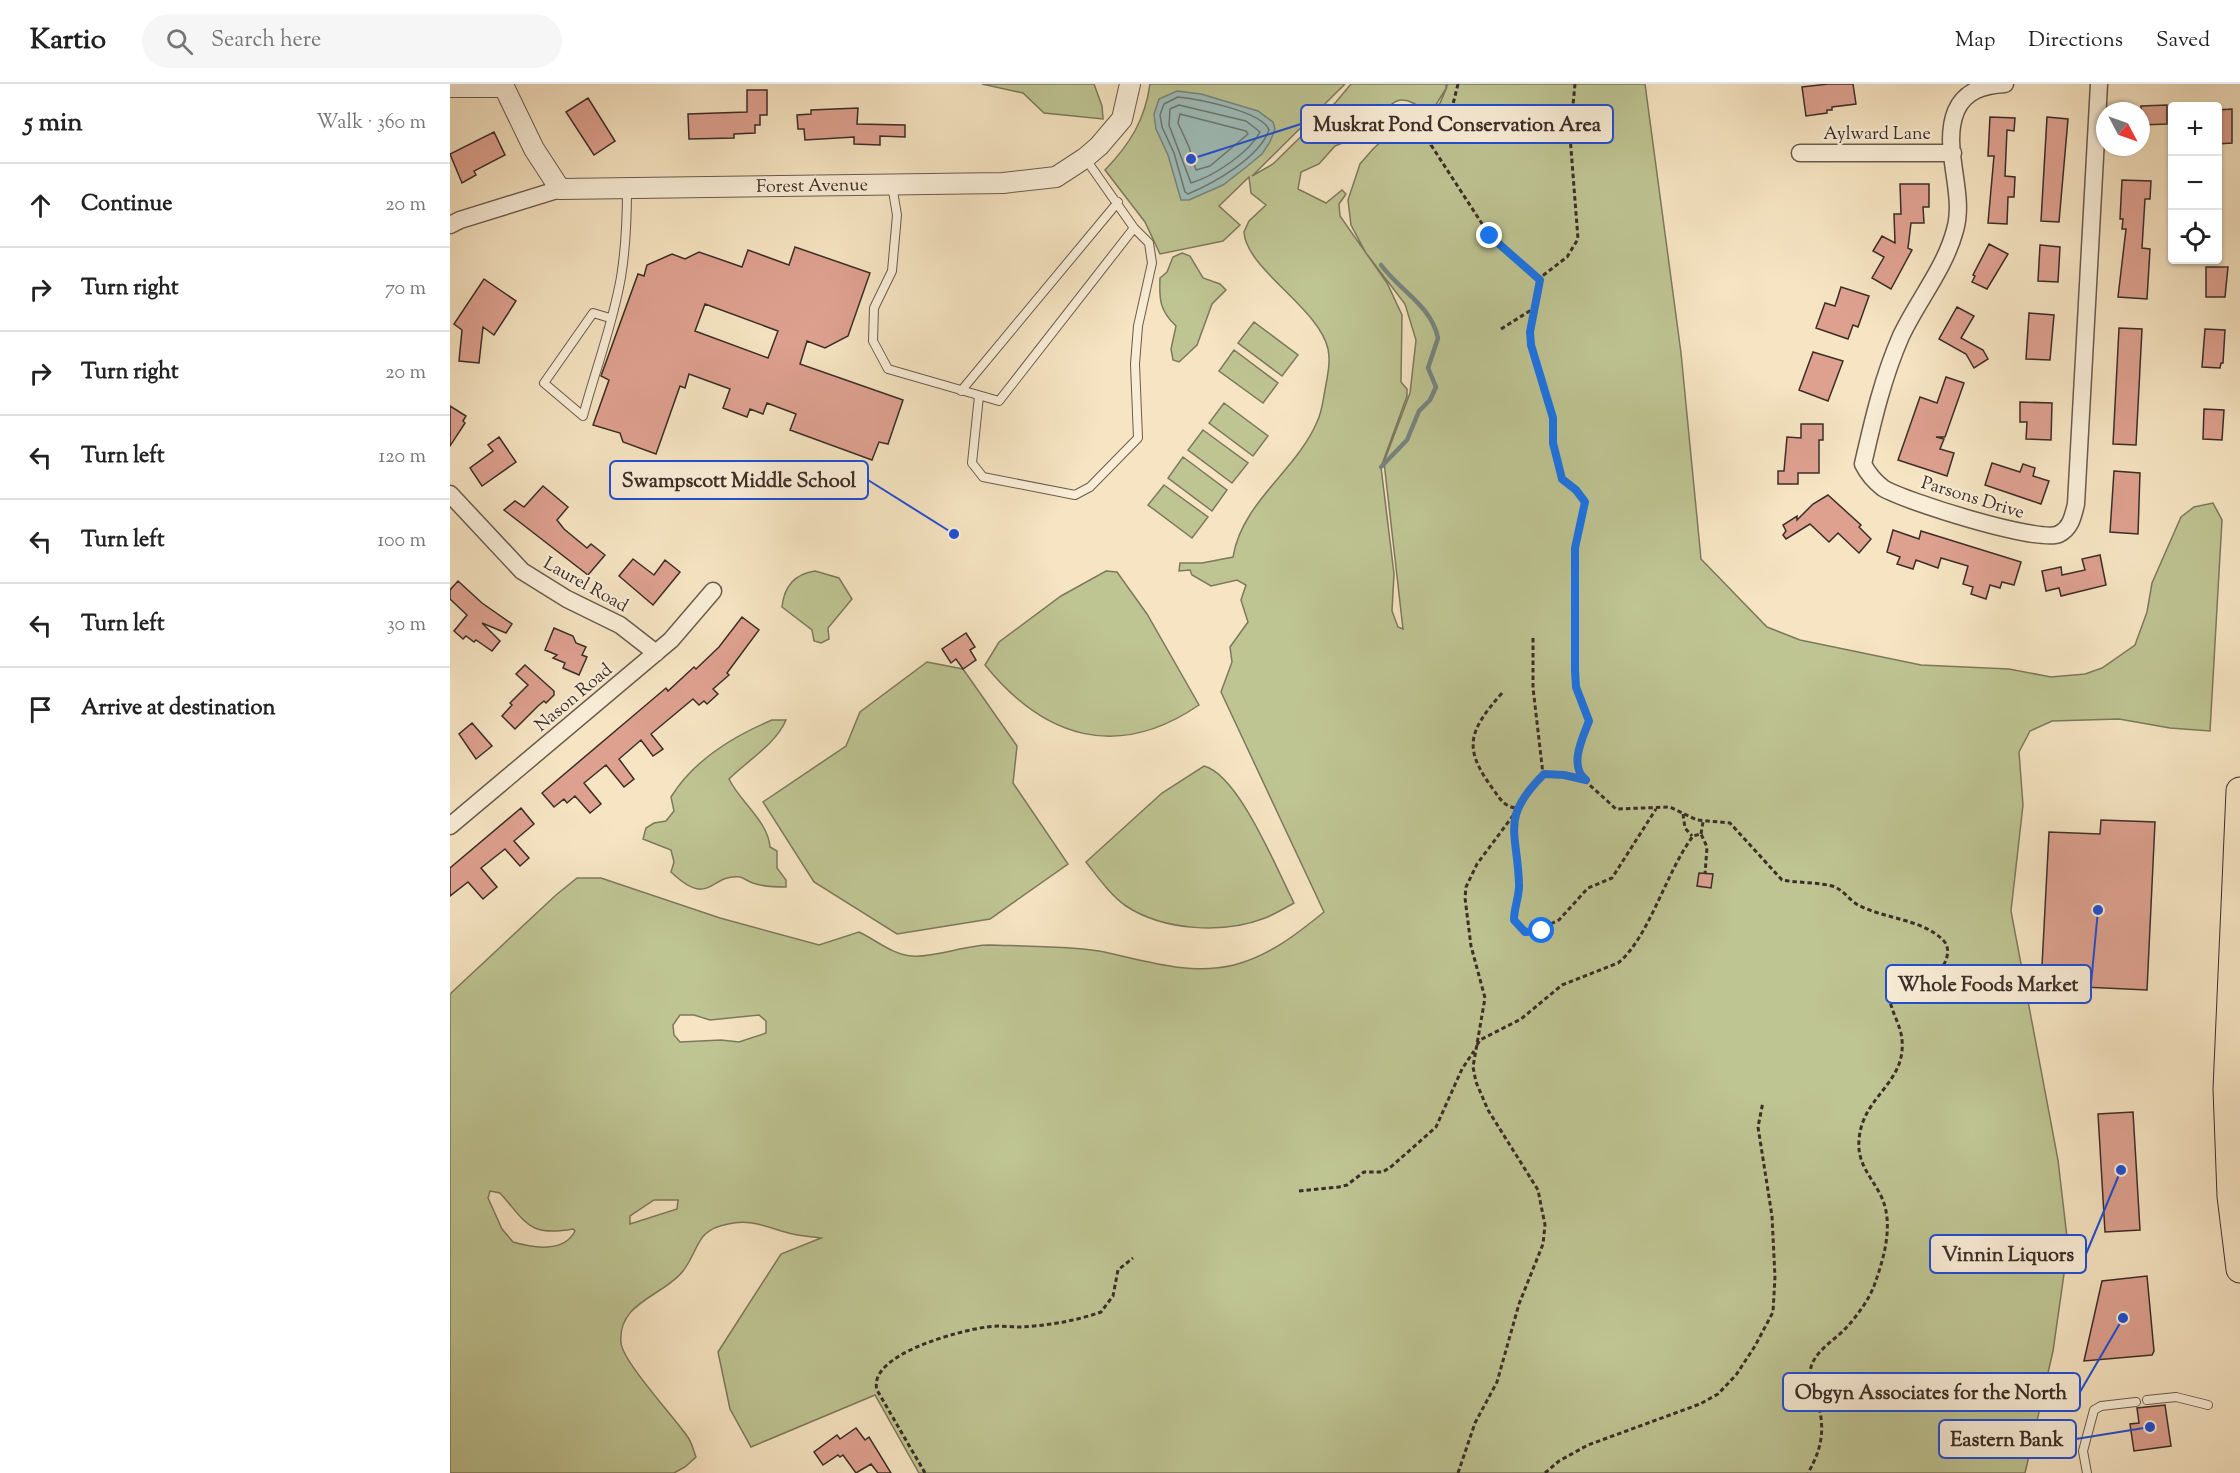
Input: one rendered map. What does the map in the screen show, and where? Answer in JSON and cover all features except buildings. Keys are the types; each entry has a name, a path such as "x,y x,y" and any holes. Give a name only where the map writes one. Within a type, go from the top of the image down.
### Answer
{"highway":[{"path":"2240,791 2227,1089 2231,1196 2240,1269"}],"street":[{"name":"Forest Avenue","path":"450,225 560,189 1032,181 1056,177 1099,147 1122,119 1130,84"},
{"name":"Parsons Drive","path":"2005,84 1976,89 1956,110 1952,126 1957,226 1943,262 1916,308 1894,354 1880,396 1863,464 1874,480 1893,493 2016,532 2048,538 2068,527 2076,504 2099,84"},
{"path":"450,87 503,86 534,148 560,189"},
{"name":"Aylward Lane","path":"1800,153 1953,153"},
{"name":"Laurel Road","path":"450,494 522,571 567,599 620,625 656,653"},
{"name":"Nason Road","path":"450,826 656,653 688,623 713,591"}],"lane":[{"path":"979,396 972,463 983,477 1076,495 1090,487 1138,438 1135,364 1138,326 1152,263 1149,243 1134,228 1118,202 1085,158"},
{"path":"892,184 897,214 892,271 874,308 873,341 888,369 999,401 1134,228"},
{"path":"610,318 593,313 544,383 583,417 621,279 627,238 627,188"},
{"path":"961,391 1118,202"},
{"path":"2147,1400 2176,1397 2208,1405"},
{"path":"2087,1473 2083,1451 2094,1410 2101,1406 2136,1401"}],"path":[{"path":"1458,84 1453,104 1432,139 1431,145 1490,236 1540,280"},
{"path":"1575,84 1570,136 1578,239 1573,251 1546,271 1540,280 1530,332 1531,345 1553,418 1553,443 1562,479 1576,490 1585,502 1575,548 1576,687 1589,721 1578,751 1579,770 1586,780 1616,809 1670,807 1703,822 1730,823 1782,880 1833,886 1857,904 1929,930 1946,943 1948,949 1946,960 1932,981 1920,990 1901,996 1895,995 1890,1001 1901,1028 1903,1041 1900,1067 1870,1104 1862,1123 1859,1141 1863,1167 1880,1193 1886,1210 1885,1246 1878,1274 1867,1300 1846,1328 1822,1350 1812,1366 1810,1373 1820,1414 1822,1440 1808,1473"},
{"path":"1501,328 1536,307"},
{"path":"1458,1473 1475,1423 1497,1382 1519,1304 1539,1255 1545,1225 1538,1190 1480,1095 1473,1067 1485,998 1466,917 1466,887 1477,864 1544,774 1533,688 1533,638"},
{"path":"1502,693 1476,727 1472,748 1475,761 1503,803 1511,808 1518,808"},
{"path":"1544,774 1564,775 1586,780"},
{"path":"1514,814 1519,886 1514,920 1520,929 1532,933 1559,920 1588,888 1612,878 1656,809"},
{"path":"1683,814 1685,828 1693,836"},
{"path":"1703,822 1701,834 1707,847 1705,874"},
{"path":"1299,1191 1339,1187 1364,1172 1383,1172 1436,1127 1462,1069 1480,1040 1521,1019 1562,985 1618,963 1646,922 1677,857 1693,836 1701,834"},
{"path":"1545,1473 1574,1452 1700,1404 1718,1394 1736,1375 1755,1346 1773,1312 1772,1216 1758,1127 1763,1102"},
{"path":"925,1473 877,1390 876,1379 882,1368 924,1344 976,1329 989,1326 1029,1327 1101,1312 1113,1296 1118,1270 1133,1258"}],"green space":[{"path":"982,84 1094,84 1102,106 1103,119 1044,113 1023,93"},
{"path":"1150,84 1345,84 1252,176 1273,164 1336,102 1351,84 1446,84 1446,87 1448,84 1645,84 1681,353 1701,559 1767,627 1800,640 1921,665 2009,669 2051,677 2085,674 2102,668 2135,645 2147,612 2152,583 2181,517 2194,507 2213,503 2222,520 2210,731 2170,728 2119,719 2052,721 2030,731 2019,752 2023,805 2011,911 2058,1160 2068,1246 2053,1351 2025,1473 919,1473 875,1395 751,1447 730,1409 718,1352 781,1254 821,1238 743,1222 728,1224 709,1231 683,1271 675,1280 634,1309 626,1318 622,1329 621,1343 630,1363 690,1441 696,1457 685,1467 674,1473 450,1473 450,994 577,878 601,878 720,918 819,945 859,932 891,950 912,956 989,945 1045,946 1099,951 1166,966 1217,968 1247,961 1271,950 1324,912 1221,692 1232,662 1230,647 1248,622 1241,600 1246,585 1237,580 1211,586 1192,575 1190,570 1179,571 1180,563 1202,563 1233,557 1238,537 1247,520 1308,440 1317,422 1328,375 1328,349 1322,334 1311,319 1269,274 1248,246 1244,232 1249,221 1266,205 1251,193 1249,177 1219,206 1240,225 1223,241 1160,254 1145,222 1105,170 1122,151 1135,131 1148,97","holes":["1447,87 1440,103 1424,122 1405,132 1386,137 1373,149 1360,164 1348,200 1351,225 1366,253 1405,304 1416,340 1410,393 1384,462 1403,629 1398,627 1392,611 1394,574 1381,467 1407,396 1407,389 1401,382 1402,315 1387,283 1340,216 1339,204 1346,194 1342,190 1326,203 1298,189 1301,172 1319,164 1335,146 1375,130 1389,106 1394,102 1406,100 1424,110 1432,111","680,1015 694,1015 710,1020 759,1015 766,1021 766,1033 739,1042 721,1040 680,1042 674,1035 673,1025","490,1191 500,1193 523,1220 537,1229 546,1231 573,1229 575,1231 570,1238 556,1246 539,1247 513,1242 502,1229 488,1198","654,1200 678,1200 677,1209 630,1224 630,1216"]},
{"path":"1182,253 1190,256 1203,278 1220,284 1226,290 1212,304 1197,345 1179,362 1173,360 1171,349 1176,326 1164,310 1160,299 1160,278 1167,272 1173,257"},
{"path":"1254,322 1298,355 1282,376 1238,343"},
{"path":"1234,350 1278,383 1263,403 1219,371"},
{"path":"1224,403 1268,436 1253,456 1209,423"},
{"path":"1203,430 1248,463 1232,483 1188,450"},
{"path":"1183,457 1227,490 1212,511 1168,478"},
{"path":"1164,485 1208,517 1192,538 1148,505"},
{"path":"815,571 839,578 852,599 828,628 829,639 821,643 814,641 812,630 782,607 785,593 796,578"},
{"path":"1106,571 1117,572 1147,614 1199,705 1169,722 1139,733 1111,736 1083,733 1057,725 1032,710 1008,690 985,665 999,642 1061,596"},
{"path":"927,662 963,669 1017,746 1013,783 1068,864 990,919 897,934 814,882 763,802 846,746 860,712"},
{"path":"772,720 786,720 775,737 729,779 759,820 770,847 777,851 777,868 786,880 786,887 761,885 740,877 730,877 702,889 684,883 671,872 674,862 671,850 643,839 646,828 654,823 666,821 674,811 671,797 680,784 703,761 729,742"},
{"path":"1204,766 1217,773 1243,805 1256,826 1294,903 1265,918 1249,923 1213,928 1176,925 1158,921 1120,902 1086,862 1162,793"}],"water":[{"path":"1177,91 1201,94 1258,111 1273,122 1275,129 1262,154 1223,185 1189,200 1181,200 1168,155 1156,129 1154,114 1159,99"}],"waterway":[{"path":"1381,265 1422,307 1429,316 1438,338 1428,368 1436,387 1430,400 1419,411 1407,440 1381,467"}],"place":[{"name":"Muskrat Pond Conservation Area","path":"1191,159"},
{"name":"Swampscott Middle School","path":"954,534"},
{"name":"Whole Foods Market","path":"2098,910"},
{"name":"Vinnin Liquors","path":"2121,1170"},
{"name":"Obgyn Associates for the North","path":"2123,1318"},
{"name":"Eastern Bank","path":"2150,1427"}],"route":[{"path":"1490,236 1540,280 1539,296 1530,332 1534,362 1553,418 1553,443 1562,479 1576,490 1585,502 1575,548 1574,647 1576,687 1589,721 1578,751 1579,770 1582,778 1586,780 1554,773 1544,774 1514,814 1513,826 1519,886 1514,920 1516,925 1525,932 1542,931"}]}
